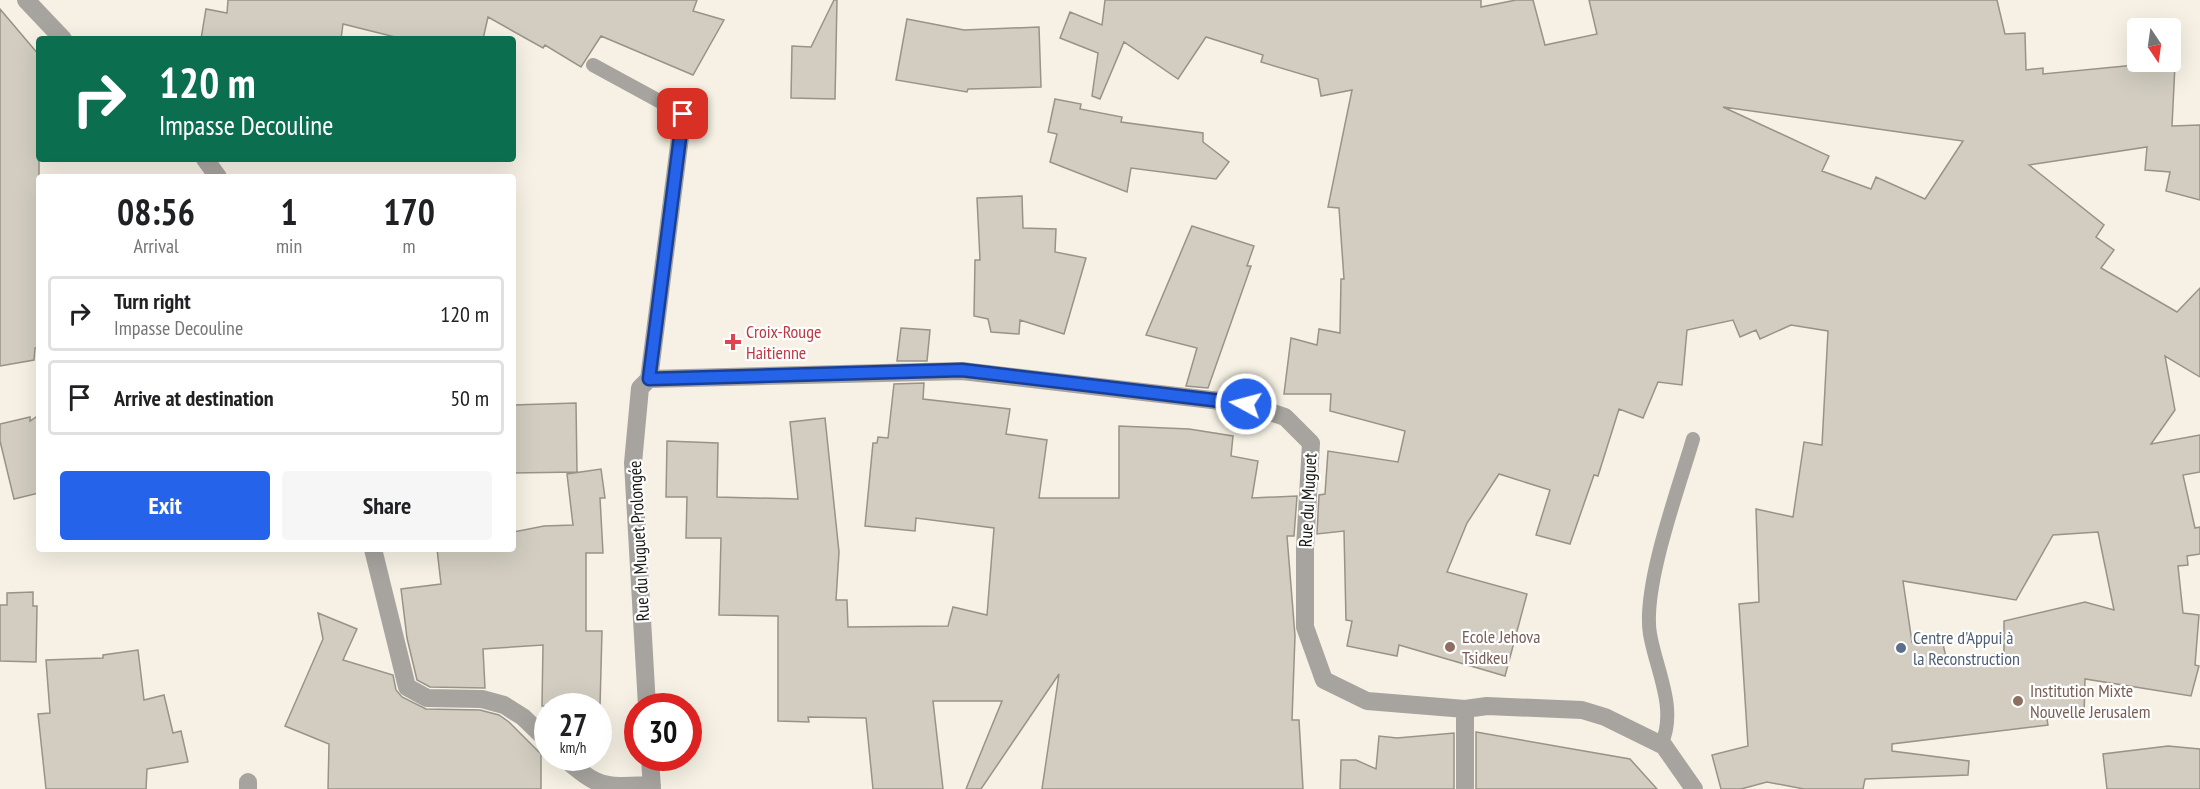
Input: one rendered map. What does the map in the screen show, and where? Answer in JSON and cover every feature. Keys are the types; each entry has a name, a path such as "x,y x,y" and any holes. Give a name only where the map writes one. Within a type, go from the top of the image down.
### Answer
{"street":[{"path":"26,0 60,36"},
{"name":"Rue du Muguet Prolongée","path":"646,693 633,463 640,388 649,379 683,114"},
{"name":"Rue du Muguet","path":"649,379 962,370 1246,404 1285,417 1311,443 1305,548 1305,627 1323,680 1367,700 1465,709 1487,706 1582,710 1605,717 1661,745 1694,789"},
{"path":"374,552 407,687 427,698 482,699 504,705 523,717 534,728"},
{"path":"1465,709 1465,789"},
{"path":"576,771 600,787 652,787 651,771"}],"lane":[{"path":"593,65 683,114"},
{"path":"1661,745 1668,724 1663,687 1650,631 1654,578 1693,439"}],"building":[{"path":"228,0 697,0 693,11 724,20 693,75 601,36 581,67 545,45 543,48 488,17 484,36 391,36 343,24 341,36 202,36 206,9 227,13"},
{"path":"834,0 837,0 835,99 791,98 792,46 811,47"},
{"path":"1105,0 1481,0 1481,7 1516,0 1533,0 1545,45 1597,34 1589,0 1997,0 2005,34 2025,33 2026,70 2043,68 2043,74 2127,66 2127,72 2175,72 2172,126 2200,125 2200,200 2166,191 2170,172 2145,170 2147,147 2029,165 2104,225 2096,237 2114,250 2101,268 2177,312 2200,288 2200,377 2165,356 2175,410 2151,444 2200,435 2200,472 2183,475 2195,528 2200,527 2200,554 2187,556 2188,565 2178,566 2183,613 2199,615 2195,665 2199,666 2191,696 2085,679 2084,717 2047,719 2048,725 1892,744 1892,751 1969,761 1968,775 1865,779 1863,789 1804,789 1767,782 1741,789 1721,789 1712,755 1748,746 1739,604 1759,602 1756,509 1793,517 1804,442 1822,445 1828,331 1791,325 1760,339 1756,330 1740,337 1733,320 1687,330 1682,385 1658,382 1643,418 1619,409 1598,476 1594,475 1570,544 1536,535 1550,490 1499,474 1467,523 1447,572 1527,594 1505,676 1399,645 1397,656 1347,646 1352,621 1346,620 1344,531 1317,534 1319,495 1325,494 1328,451 1398,462 1405,431 1330,411 1331,394 1284,394 1291,338 1317,345 1319,329 1340,333 1341,279 1344,279 1339,208 1328,207 1352,90 1321,96 1318,79 1261,62 1263,55 1206,37 1178,79 1124,42 1100,99 1092,96 1098,53 1060,38 1070,12 1102,25","holes":["1723,107 1963,141 1925,199 1876,177 1871,189 1822,171 1829,156","2098,532 2114,610 2085,602 2004,621 2004,653 1947,661 1941,636 1912,642 1903,581 2016,600 2053,535"]},
{"path":"0,9 36,51 36,162 39,162 39,174 36,174 36,348 34,360 0,366"},
{"path":"907,19 964,30 1039,27 1041,87 968,89 967,92 896,80"},
{"path":"1055,99 1081,104 1080,109 1122,117 1121,122 1203,133 1203,142 1229,162 1216,179 1131,168 1127,192 1050,162 1057,134 1048,132"},
{"path":"1022,196 1023,228 1056,229 1055,252 1086,258 1064,334 1020,320 1019,334 991,332 988,319 974,316 975,260 980,260 977,198"},
{"path":"1192,226 1254,246 1247,266 1251,266 1208,388 1186,386 1197,348 1146,335"},
{"path":"901,328 930,330 927,361 897,361"},
{"path":"924,383 923,399 1010,409 1006,434 1047,440 1039,498 1119,498 1119,426 1189,429 1233,436 1231,456 1258,461 1252,498 1297,496 1294,536 1287,536 1295,636 1292,720 1299,720 1303,789 1042,789 1059,674 981,789 966,789 1002,701 933,701 943,789 873,789 866,718 808,717 809,722 778,721 778,616 719,615 721,538 686,538 687,497 666,497 667,441 718,443 717,497 798,499 790,422 825,418 839,552 836,600 847,600 848,627 948,626 953,607 987,615 994,528 916,518 915,531 865,526 873,443 877,443 878,437 888,438 894,384"},
{"path":"576,403 577,472 516,473 516,405"},
{"path":"30,417 30,421 36,417 36,494 14,499 0,441 0,424"},
{"path":"601,469 605,498 600,498 603,553 586,553 586,631 602,631 600,693 542,693 543,645 483,649 485,688 430,687 417,680 407,638 401,589 441,584 437,552 516,552 516,531 544,526 573,525 567,474"},
{"path":"33,592 33,606 37,606 36,662 0,661 0,605 7,605 7,593"},
{"path":"318,613 357,629 343,660 393,675 396,690 402,697 426,709 480,710 499,715 534,747 534,771 541,771 541,789 328,789 329,744 285,726 323,639"},
{"path":"138,650 144,700 164,695 173,733 181,731 188,762 147,769 146,789 46,789 38,714 50,713 46,660 103,658 103,655"},
{"path":"1476,732 1630,759 1657,789 1476,789"},
{"path":"1454,733 1454,789 1340,789 1341,760 1356,760 1376,769 1379,736 1397,738"},
{"path":"2168,746 2200,749 2200,789 2107,789 2103,754"}],"place":[{"name":"Croix-Rouge Haitienne","path":"733,342"},
{"name":"Ecole Jehova Tsidkeu","path":"1450,647"},
{"name":"Centre d'Appui à la Reconstruction","path":"1901,648"},
{"name":"Institution Mixte Nouvelle Jerusalem","path":"2018,701"}],"route":[{"path":"683,114 649,379 962,370 1246,404"}]}
